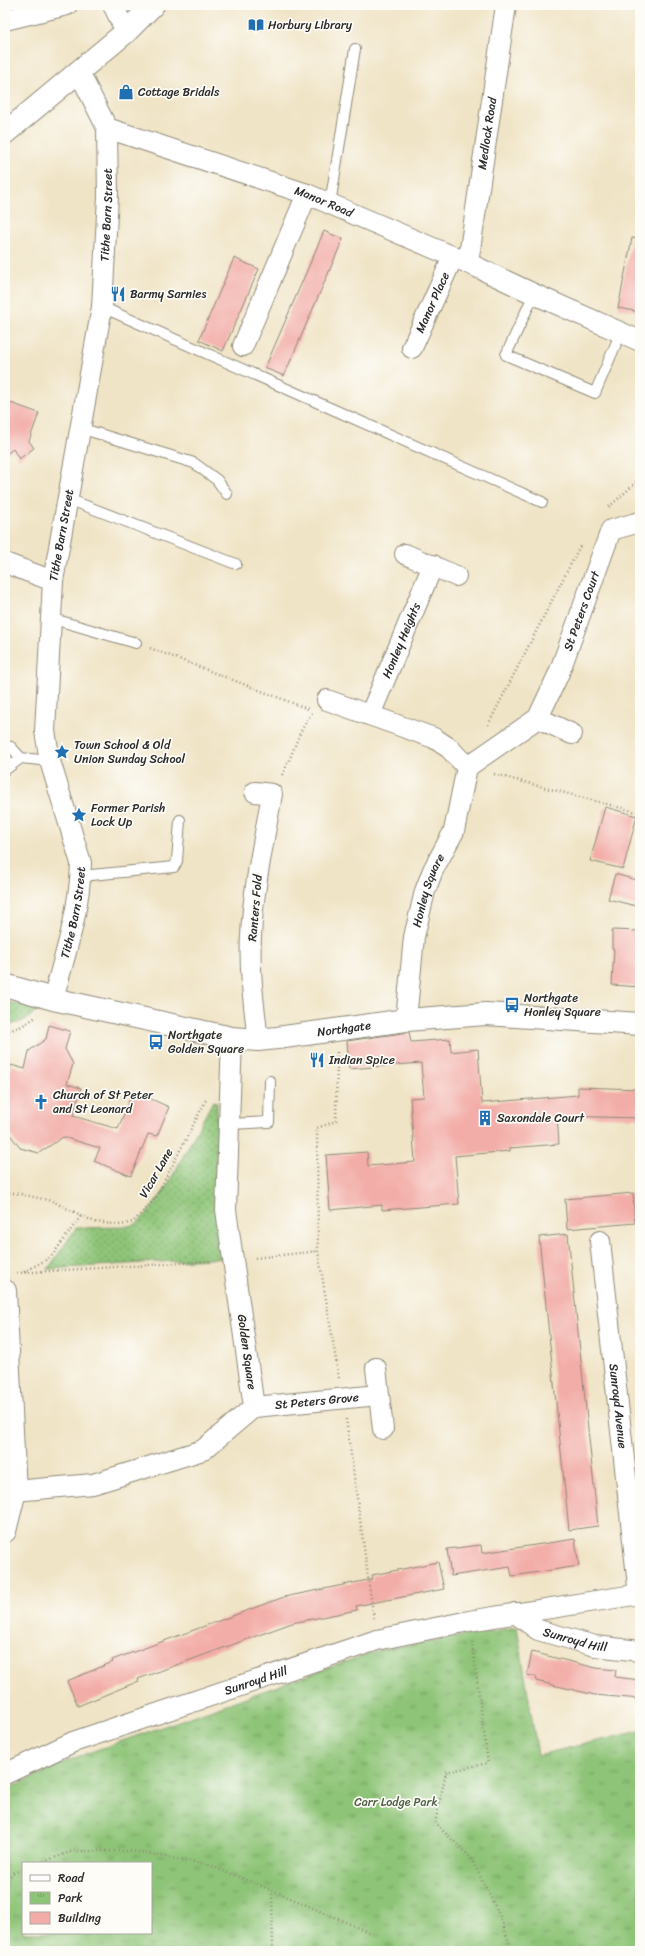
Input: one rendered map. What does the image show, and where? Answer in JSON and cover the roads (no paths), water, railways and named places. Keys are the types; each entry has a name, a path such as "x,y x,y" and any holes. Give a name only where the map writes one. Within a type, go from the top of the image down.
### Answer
{"street":[{"path":"5,20 67,5"},
{"path":"113,5 126,32"},
{"path":"5,133 126,32 153,5"},
{"name":"Medlock Road","path":"460,260 506,5"},
{"name":"Tithe Barn Street","path":"48,998 71,931 81,863 50,761 45,732 50,618 53,581 102,307 108,196 107,128 79,72"},
{"name":"Manor Road","path":"107,128 307,194 460,260 640,341"},
{"path":"242,346 307,194"},
{"name":"Manor Place","path":"412,348 460,260"},
{"name":"St Peters Court","path":"538,718 559,673 611,530 640,522"},
{"path":"405,554 456,576"},
{"path":"5,563 53,581"},
{"name":"Honley Heights","path":"370,715 432,566"},
{"path":"321,706 370,715 434,738 449,748 467,767 538,718 572,734"},
{"name":"Honley Square","path":"406,1020 414,937 425,891 433,870 454,831 467,767"},
{"name":"Ranters Fold","path":"258,1040 253,1000 251,937 263,793"},
{"name":"Northgate","path":"5,985 48,998 232,1038 258,1040 406,1020 486,1014 640,1024"},
{"name":"Golden Square","path":"15,1491 92,1484 202,1450 254,1406 226,1210 232,1038"},
{"name":"Sunroyd Avenue","path":"600,1241 640,1595"},
{"path":"5,1531 15,1491 6,1338 8,1282"},
{"path":"376,1368 383,1429"},
{"name":"St Peters Grove","path":"254,1406 379,1395"},
{"name":"Sunroyd Hill","path":"5,1774 73,1742 377,1640 469,1620 640,1595"},
{"name":"Sunroyd Hill","path":"515,1613 538,1630 595,1646 640,1651"}],"lane":[{"path":"330,204 355,49"},
{"path":"534,294 506,355 595,393 621,332"},
{"path":"102,307 542,502"},
{"path":"80,428 194,463 217,480 227,494"},
{"path":"68,499 236,564"},
{"path":"50,618 136,643"},
{"path":"5,746 11,747 21,758 50,761"},
{"path":"5,770 21,758"},
{"path":"80,876 174,867 177,861 180,820"},
{"path":"229,1124 270,1122 270,1081"}],"place":[{"name":"Horbury Library","path":"256,25"},
{"name":"Cottage Bridals","path":"126,92"},
{"name":"Barmy Sarnies","path":"118,294"},
{"name":"Town School & Old Union Sunday School","path":"62,752"},
{"name":"Former Parish Lock Up","path":"79,815"},
{"name":"Northgate Honley Square","path":"512,1005"},
{"name":"Northgate Golden Square","path":"156,1042"},
{"name":"Indian Spice","path":"317,1060"},
{"name":"Church of St Peter and St Leonard","path":"41,1102"},
{"name":"Saxondale Court","path":"485,1118"}],"park label":[{"name":"Carr Lodge Park","path":"396,1802"}]}
